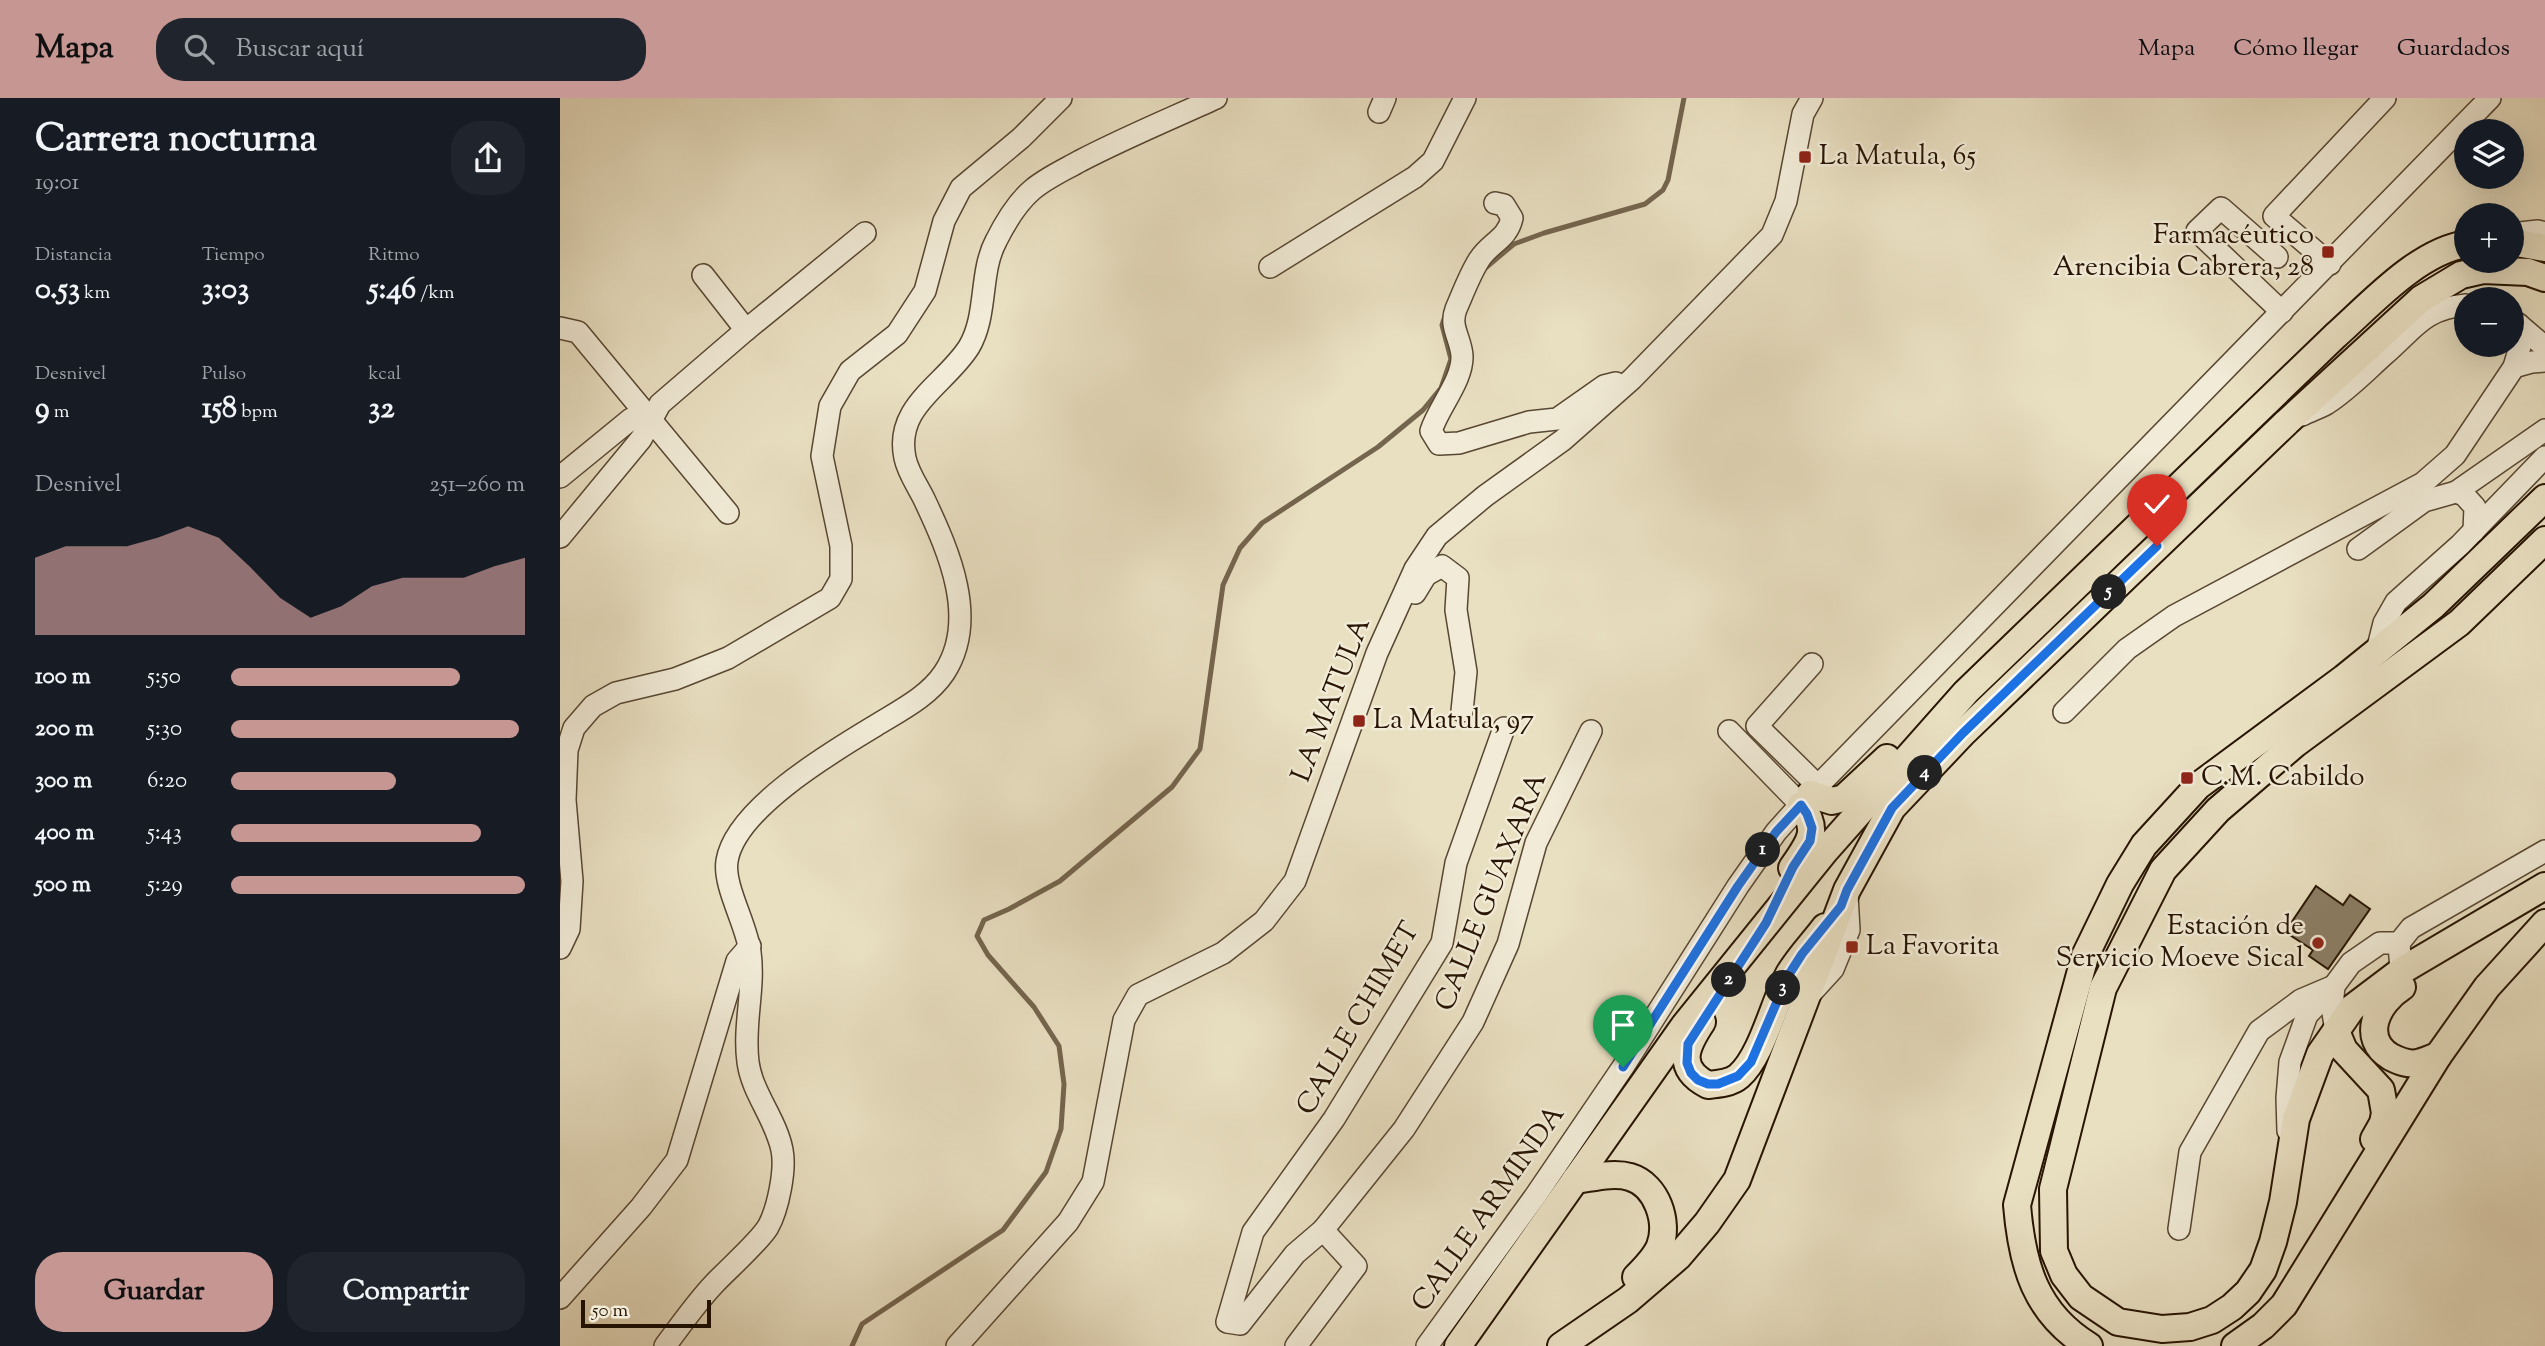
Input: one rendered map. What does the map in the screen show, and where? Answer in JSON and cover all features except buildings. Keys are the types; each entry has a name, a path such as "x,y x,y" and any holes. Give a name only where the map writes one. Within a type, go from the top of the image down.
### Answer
{"main road":[{"path":"2524,244 2545,248"},
{"path":"1458,1346 1684,1026 1825,851 1966,692 2335,336 2395,283 2437,252 2454,247"},
{"path":"1561,1346 1628,1300 1678,1257 1707,1223 1737,1180 1844,898 1892,808 1963,733 2287,422 2421,299 2461,275 2483,270 2528,272 2545,278"},
{"path":"2089,1346 2056,1320 2039,1297 2028,1273 2020,1242 2017,1205 2085,956 2120,884 2144,845 2198,786 2378,651 2433,606 2545,498"},
{"path":"2545,540 2459,623 2295,744 2218,810 2163,870 2103,988 2053,1189 2054,1251 2064,1275 2081,1297 2118,1322 2162,1329 2190,1327 2213,1320 2232,1307 2248,1292 2263,1270 2283,1202 2296,1119 2308,1083 2320,1055 2352,1008 2398,981 2474,928 2545,886"},
{"path":"1844,898 1788,976 1751,1062 1728,1082 1708,1084 1691,1073 1687,1063 1688,1044 1766,923 1793,867 1810,841 1812,828 1807,814 1810,795 1832,801 1844,798 1895,750 1930,732"},
{"path":"2235,1346 2263,1326 2284,1305 2438,1056 2487,987 2545,923"},
{"path":"2398,981 2376,1015 2378,1045 2385,1053 2405,1063 2418,1063 2438,1056"},
{"path":"2336,1031 2344,1050 2381,1090 2385,1113 2383,1123 2366,1154 2354,1193"},
{"path":"2308,1083 2320,1074 2333,1070 2366,1071"},
{"path":"1575,1180 1609,1175 1631,1177 1648,1188 1658,1203 1663,1233 1660,1248 1643,1270 1583,1330"},
{"path":"1444,1346 1538,1231"}],"street":[{"path":"560,948 569,929 572,881 565,800 567,750 574,727 593,706 615,693 674,678 727,658 830,598 841,579 841,557 822,456 830,406 850,371 897,334 925,291 944,221 961,188 1021,138 1061,98"},
{"path":"665,1346 709,1289 768,1228 782,1185 783,1152 749,1068 746,1046 753,977 750,946 726,866 732,841 752,816 780,791 837,749 914,702 943,674 957,644 960,610 951,557 905,460 904,435 920,400 957,365 972,343 980,316 993,244 1009,218 1031,191 1058,173 1106,148 1216,98"},
{"path":"1270,267 1415,177 1433,161 1465,98"},
{"name":"LA MATULA","path":"957,1346 1068,1222 1093,1182 1124,1020 1138,995 1223,953 1264,921 1294,881 1377,653 1415,569 1437,536 1485,496 1563,440 1632,379 1772,235 1786,201 1803,114 1812,98"},
{"path":"2330,264 2274,216 2385,98"},
{"name":"CALLE ARMINDA","path":"1427,1346 1536,1195 1623,1067 1738,886 1776,832 2490,98"},
{"path":"1495,203 1504,205 1511,218 1509,231 1480,258 1456,309 1452,322 1462,357 1452,391 1435,417 1431,431 1439,444 1459,443 1529,422 1557,419 1604,386 1632,379"},
{"path":"2277,257 2221,208 2197,231 2283,312"},
{"path":"2524,232 2538,230 2545,233"},
{"path":"560,537 640,439 660,404 865,233"},
{"path":"703,275 746,330"},
{"path":"2287,422 2327,403 2431,312 2454,306"},
{"path":"562,328 578,332 728,513"},
{"path":"2524,330 2545,347"},
{"path":"2064,712 2127,649 2174,616 2423,483 2455,455 2514,367 2517,357"},
{"path":"2514,367 2545,361"},
{"path":"560,477 631,419 650,420"},
{"path":"2358,548 2424,501 2456,492 2545,430"},
{"path":"2378,651 2384,623 2396,602 2474,531 2545,457"},
{"path":"2456,492 2464,495 2475,507 2474,531"},
{"path":"1377,653 1426,575 1442,566 1458,578 1456,610 1466,672 1462,711"},
{"path":"1810,795 1757,726 1812,664"},
{"name":"CALLE CHIMET","path":"1227,1322 1253,1232 1334,1119 1442,943 1455,863 1504,728"},
{"path":"1729,730 1810,795"},
{"name":"CALLE GUAXARA","path":"1227,1322 1240,1324 1295,1254 1323,1230 1404,1129 1473,1022 1507,944 1536,843 1591,731"},
{"path":"2398,981 2399,943 2411,928 2545,851"},
{"path":"2289,1153 2287,1098 2290,1062 2307,1015 2351,963 2380,943 2399,943"},
{"path":"560,1298 641,1207 677,1160 737,961 750,946"},
{"path":"2334,986 2332,1007 2336,1031"},
{"path":"2179,1229 2190,1152 2259,1031 2301,1000 2334,986"},
{"path":"1296,1346 1356,1266 1323,1230"}],"waterway":[{"path":"1483,270 1514,244 1645,204 1663,190 1668,180 1684,98"},
{"path":"852,1346 862,1324 1003,1230 1046,1172 1061,1129 1064,1084 1059,1046 1034,1007 988,955 977,936 984,920 1060,881 1172,787 1200,749 1223,585 1240,548 1262,523 1378,447 1423,410 1441,388 1451,359 1442,325 1446,313"}],"place":[{"name":"La Matula, 65","path":"1805,157"},
{"name":"Farmacéutico Arencibia Cabrera, 28","path":"2328,252"},
{"name":"La Matula, 97","path":"1359,721"},
{"name":"C.M. Cabildo","path":"2187,778"},
{"name":"Estación de Servicio Moeve Sical","path":"2318,943"},
{"name":"La Favorita","path":"1852,947"}],"route":[{"path":"1623,1067 1738,886 1776,832 1801,805 1812,828 1810,841 1793,867 1766,923 1688,1044 1687,1063 1698,1080 1718,1084 1738,1076 1751,1062 1788,976 1802,954 1841,906 1892,808 1963,733 2157,546"}]}
